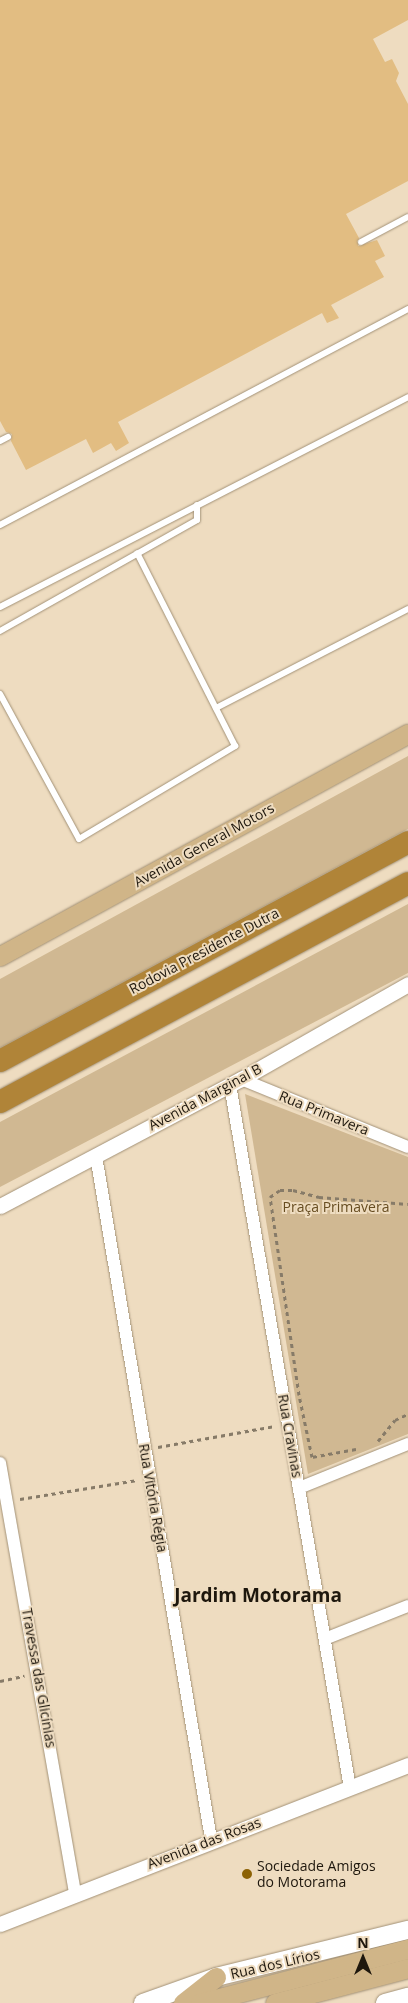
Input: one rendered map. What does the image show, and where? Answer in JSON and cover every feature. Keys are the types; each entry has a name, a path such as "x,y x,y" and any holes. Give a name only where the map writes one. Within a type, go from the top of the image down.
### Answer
{"highway":[{"name":"Rodovia Presidente Dutra","path":"0,1061 408,842"},
{"path":"0,1102 408,883"}],"main road":[{"name":"Avenida General Motors","path":"0,956 408,734"},
{"name":"Rua dos Lírios","path":"143,2003 216,1977 408,1930"},
{"path":"200,2003 408,1949"},
{"path":"275,2003 408,1968"},
{"path":"183,2003 216,1977"},
{"path":"385,2003 408,1997"}],"street":[{"name":"Avenida Marginal B","path":"0,1206 235,1082 405,988"},
{"name":"Rua Primavera","path":"235,1082 408,1147"},
{"name":"Rua Cravinas","path":"235,1082 288,1424 327,1638 350,1788"},
{"name":"Rua Vitória Régia","path":"96,1156 211,1839"},
{"path":"299,1488 408,1444"},
{"name":"Travessa das Glicínias","path":"0,1463 75,1894"},
{"path":"327,1638 408,1606"},
{"name":"Avenida das Rosas","path":"0,1924 211,1839 408,1765"}],"lane":[{"path":"361,242 408,217"},
{"path":"0,525 408,309"},
{"path":"0,607 408,397"},
{"path":"0,441 8,437"},
{"path":"0,630 197,520 197,504"},
{"path":"0,694 78,839 235,746 137,553"},
{"path":"216,708 408,609"}],"path":[{"path":"360,1449 312,1457 299,1395 270,1197 280,1190 294,1190 319,1197 408,1204"},
{"path":"371,1444 388,1432 395,1420 408,1414"},
{"path":"145,1450 288,1424"},
{"path":"7,1501 150,1478"},
{"path":"0,1681 38,1674"}],"green space":[{"path":"408,756 408,829 0,1048 0,979"},
{"path":"408,904 408,973 0,1187 0,1122"},
{"name":"Praça Primavera","path":"245,1094 408,1157 408,1434 308,1474"}],"building":[{"path":"0,0 408,0 408,20 373,39 385,62 392,59 399,73 396,81 408,104 408,181 346,214 359,238 358,246 377,240 385,256 375,261 384,277 331,305 339,318 327,323 322,313 118,422 129,443 116,451 111,443 93,453 86,439 26,470 11,441 12,434 6,432 0,421"}],"place":[{"name":"Sociedade Amigos do Motorama","path":"247,1874"}],"district":[{"name":"Jardim Motorama","path":"258,1596"}]}
